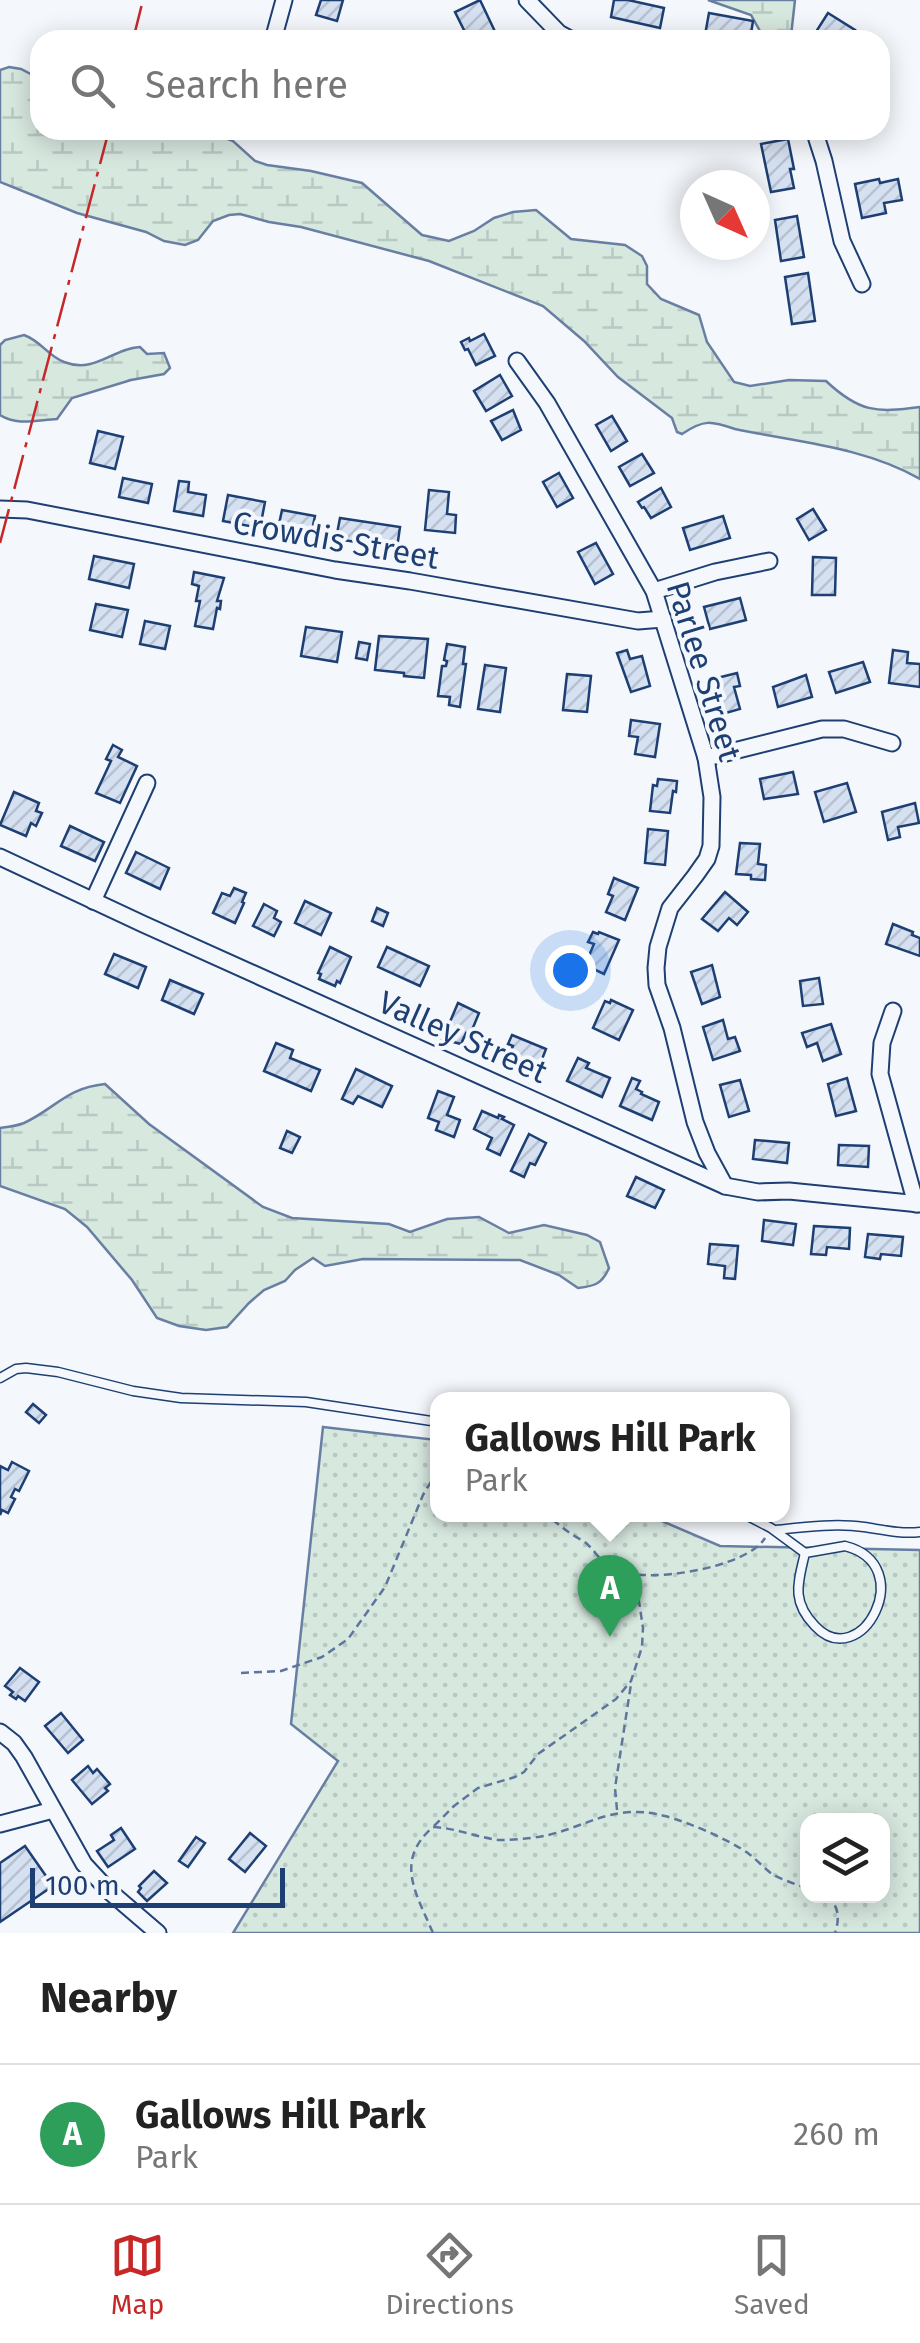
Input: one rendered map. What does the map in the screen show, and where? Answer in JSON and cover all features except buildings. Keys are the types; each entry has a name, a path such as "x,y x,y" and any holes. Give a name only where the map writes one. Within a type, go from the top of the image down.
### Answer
{"street":[{"path":"276,30 284,0"},
{"path":"526,0 556,30"},
{"path":"817,140 842,241 862,284"},
{"name":"Parlee Street","path":"518,361 654,590 706,758 712,798 712,846 707,859 670,908 658,946 656,968 696,1122 724,1186"},
{"name":"Crowdis Street","path":"0,509 28,510 335,570 638,620 663,619"},
{"path":"654,590 768,561"},
{"path":"706,758 822,729 844,729 892,743"},
{"path":"94,901 147,783"},
{"name":"Valley Street","path":"0,857 724,1186 918,1204"},
{"path":"892,1010 882,1043 880,1074 918,1204"},
{"path":"0,1732 24,1756 84,1864 158,1933"},
{"path":"0,1824 53,1810"}],"lane":[{"path":"0,1378 26,1368 165,1396 306,1402 430,1421"},
{"path":"760,1522 804,1553 846,1546 860,1549 882,1566 887,1575 889,1599 872,1625 851,1637 827,1635 818,1630 799,1603 797,1584 804,1553"},
{"path":"774,1529 852,1526 900,1534 920,1532"}],"path":[{"path":"241,1674 282,1672 322,1657 348,1639 385,1587 430,1482"},
{"path":"557,1522 585,1542 610,1568 635,1575 713,1566 743,1557 761,1546 774,1529"},
{"path":"617,1812 616,1788 632,1680 642,1647 635,1575"},
{"path":"433,1933 411,1881 410,1858 418,1840 478,1788 524,1772 538,1754 616,1699 632,1680"},
{"path":"432,1827 454,1828 500,1840 534,1838 633,1810 668,1816 747,1852 774,1875 800,1886"},
{"path":"834,1903 837,1908 834,1933"}],"green space":[{"path":"708,0 795,0 792,30 759,30 751,15"},
{"path":"9,67 30,74 30,140 230,140 255,161 267,165 362,183 422,235 449,241 494,218 536,210 571,239 625,245 642,256 647,266 647,284 661,299 699,315 707,342 734,382 750,386 789,380 826,381 848,399 869,408 920,407 920,479 853,453 720,424 702,424 682,434 677,432 672,418 618,377 543,306 429,261 240,214 213,221 198,240 185,245 77,213 0,182 0,70"},
{"path":"24,335 58,359 75,365 95,363 140,347 147,354 164,353 170,368 164,374 72,398 57,419 13,420 0,415 0,345"},
{"path":"105,1084 149,1124 263,1207 292,1218 389,1224 410,1232 447,1219 479,1217 509,1233 544,1225 600,1242 609,1268 597,1283 578,1288 559,1275 520,1260 363,1259 325,1266 313,1258 285,1281 264,1290 227,1327 206,1330 157,1318 132,1280 87,1227 65,1209 0,1186 0,1128 24,1123 71,1094"},
{"path":"323,1427 430,1439 430,1522 664,1522 720,1546 920,1550 920,1933 233,1933 338,1761 291,1724"}],"power":[{"path":"136,30 143,0"},
{"path":"0,543 106,140"}],"place":[{"name":"Gallows Hill Park","path":"610,1637"}]}
